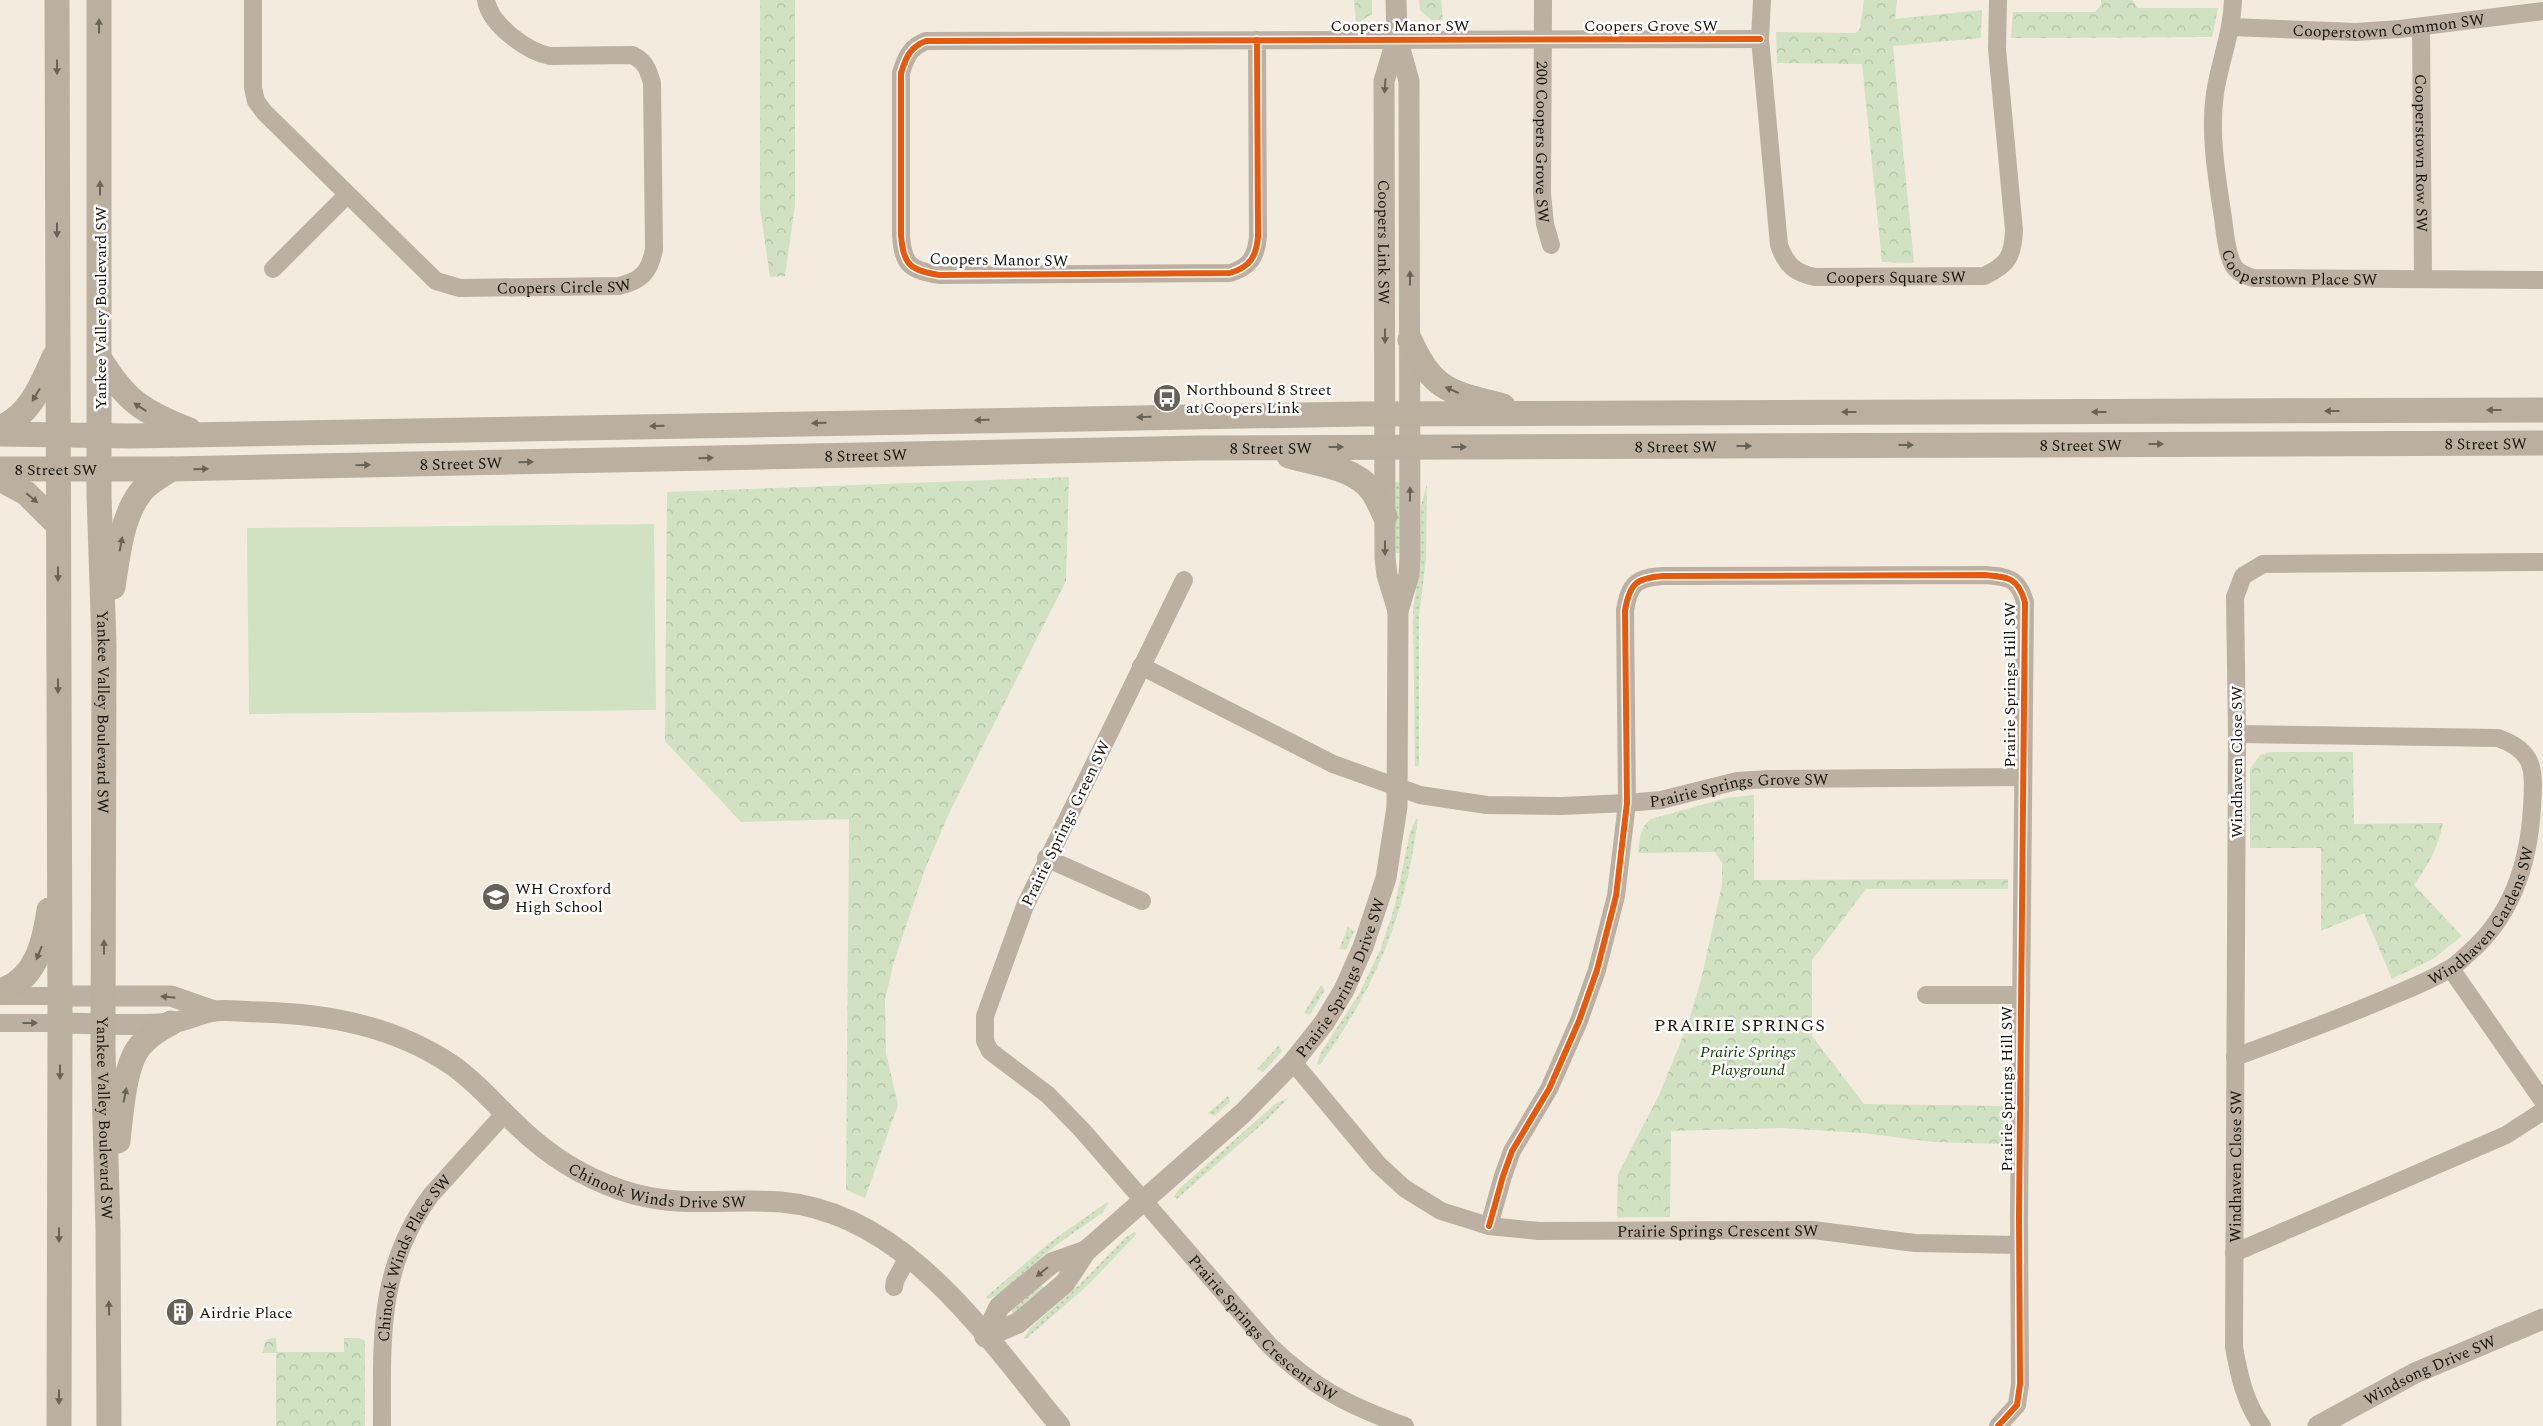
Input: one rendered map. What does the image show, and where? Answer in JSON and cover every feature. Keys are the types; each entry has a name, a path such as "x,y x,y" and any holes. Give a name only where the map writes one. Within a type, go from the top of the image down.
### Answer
{"main road":[{"path":"57,0 58,854 60,996 59,1426"},
{"name":"Yankee Valley Boulevard SW","path":"99,0 99,470 104,644 104,1023 109,1426"},
{"path":"1410,340 1421,365 1434,380 1452,391 1532,414"},
{"path":"0,428 11,423 28,408 57,351"},
{"path":"100,359 116,384 136,405 159,418 200,434"},
{"name":"8 Street SW","path":"0,434 100,436 1109,417 1385,414 2543,410"},
{"name":"8 Street SW","path":"0,469 171,469 1258,448 2543,443"},
{"path":"1258,448 1336,469 1358,478 1372,490 1385,516"},
{"path":"104,644 124,526 140,491 171,469"},
{"path":"0,479 26,493 58,525"},
{"path":"0,991 18,983 31,970 38,955 46,933 58,854"},
{"path":"108,1230 120,1119 130,1064 138,1047 153,1032 172,1023"}],"street":[{"name":"Coopers Circle SW","path":"253,0 254,88 256,101 264,112 426,274 446,285 460,288 619,286 634,283 645,274 652,263 654,249 652,83 648,70 642,60 632,55 550,56 537,54 524,47 492,16 486,0"},
{"name":"Coopers Link SW","path":"1396,0 1397,38 1409,81 1410,447"},
{"name":"200 Coopers Grove SW","path":"1543,0 1542,194 1544,224 1551,245"},
{"name":"Coopers Square SW","path":"1762,0 1760,39 1779,245 1791,267 1801,274 1816,277 1984,276 1999,269 2010,258 2014,244 1997,48 1998,0"},
{"name":"Cooperstown Place SW","path":"2233,0 2231,27 2215,93 2213,122 2217,182 2228,248 2233,265 2243,275 2253,278 2543,280"},
{"name":"Cooperstown Common SW","path":"2231,27 2356,32 2421,28 2543,11"},
{"name":"Cooperstown Row SW","path":"2421,28 2423,278"},
{"name":"Coopers Link SW","path":"1385,447 1384,81 1397,38"},
{"name":"Coopers Manor SW","path":"1257,40 1258,237 1252,261 1242,270 1230,273 939,275 920,272 908,264 902,250 901,235 901,73 906,56 915,45 926,41 1543,39"},
{"name":"Coopers Grove SW","path":"1543,39 1760,39"},
{"path":"273,269 347,195"},
{"name":"Prairie Springs Drive SW","path":"1385,447 1387,575 1398,611"},
{"name":"Prairie Springs Drive SW","path":"986,1337 999,1307 1052,1264 1086,1251 1242,1114 1293,1062 1324,1023 1339,998 1363,948 1386,878 1394,839 1398,787 1398,611 1410,566 1410,447"},
{"name":"Windhaven Close SW","path":"2262,1426 2256,1418 2240,1380 2234,1347 2237,734 2235,597 2243,576 2263,564 2543,562"},
{"name":"Prairie Springs Hill SW","path":"1627,803 1625,610 1628,594 1636,582 1648,577 1663,576 1984,575 2011,580 2020,588 2025,602 2019,1245"},
{"name":"Prairie Springs Green SW","path":"1143,1199 1048,1095 990,1051 985,1041 985,1016 1024,906 1184,580"},
{"path":"1141,666 1333,764 1398,787"},
{"name":"Windhaven Gardens SW","path":"2235,1057 2368,1006 2451,969 2486,938 2501,918 2517,886 2526,854 2531,820 2532,771 2526,755 2515,744 2498,738 2237,734"},
{"name":"Prairie Springs Grove SW","path":"1398,787 1420,795 1487,805 1562,806 1662,800 1736,781 2022,777"},
{"path":"1489,1226 1512,1151 1549,1089 1564,1058 1597,970 1616,896 1623,853 1627,803"},
{"path":"1046,858 1142,900"},
{"path":"2451,969 2543,1101"},
{"path":"1926,995 2020,995"},
{"path":"0,996 60,996"},
{"name":"Chinook Winds Drive SW","path":"60,996 171,996 214,1011 307,1014 341,1019 415,1044 449,1063 479,1085 505,1114 554,1156 584,1175 622,1191 663,1201 698,1204 781,1202 827,1210 858,1223 895,1246 936,1282 986,1337 1060,1426"},
{"name":"Chinook Winds Drive SW","path":"60,1023 172,1023 214,1011"},
{"path":"0,1023 60,1023"},
{"name":"Prairie Springs Crescent SW","path":"1293,1062 1378,1164 1404,1188 1441,1211 1489,1226 1538,1231 1813,1230 1915,1243 2019,1245"},
{"name":"Windhaven Close SW","path":"2234,1252 2506,1135 2543,1111"},
{"name":"Chinook Winds Place SW","path":"382,1426 383,1319 385,1302 398,1257 420,1208 505,1114"},
{"name":"Prairie Springs Crescent SW","path":"1143,1199 1269,1345 1298,1372 1333,1396 1370,1414 1405,1426"},
{"path":"1998,1426 2017,1405 2020,1395 2019,1245"},
{"path":"894,1287 895,1281 908,1257"},
{"name":"Windsong Drive SW","path":"2318,1426 2415,1373 2543,1319"}],"green space":[{"path":"760,0 795,0 795,205 785,276 770,277 760,209"},
{"path":"1354,0 1372,0 1372,14 1356,24"},
{"path":"1419,0 1441,0 1443,20 1431,20 1420,10"},
{"path":"1864,0 1897,0 1895,19 1982,10 1981,38 1893,46 1914,263 1882,262 1862,64 1777,63 1776,32 1856,33 1860,28"},
{"path":"2101,0 2132,0 2138,8 2218,8 2212,37 2011,38 2013,12 2095,12 2101,5"},
{"path":"1069,477 1066,581 951,809 925,869 894,962 885,999 886,1053 898,1105 865,1198 846,1190 849,819 741,822 665,741 667,492"},
{"path":"1394,482 1400,482 1400,553 1394,553"},
{"path":"1427,484 1426,559 1419,616 1419,765 1415,767 1413,609 1420,564 1421,506"},
{"path":"654,524 656,710 249,714 247,528"},
{"path":"2270,752 2353,752 2354,824 2443,823 2432,856 2414,885 2462,936 2433,959 2392,979 2364,913 2321,931 2321,848 2250,848 2250,769 2260,755"},
{"name":"Prairie Springs Playground","path":"1754,795 1754,880 2008,879 2008,889 1866,889 1812,960 1812,1036 1864,1104 2007,1106 2007,1144 1933,1142 1862,1133 1781,1128 1671,1131 1670,1217 1617,1217 1618,1174 1659,1095 1688,1024 1701,980 1722,885 1722,863 1715,852 1638,853 1641,834 1644,826 1651,819 1726,798"},
{"path":"1416,819 1418,819 1405,887 1385,948 1358,1006 1320,1065 1317,1064 1321,1052 1359,994 1381,948 1395,905 1410,832"},
{"path":"1348,927 1354,931 1346,950 1339,949"},
{"path":"1321,985 1325,990 1310,1015 1304,1013"},
{"path":"1279,1045 1282,1051 1263,1072 1257,1069"},
{"path":"1228,1096 1230,1102 1214,1116 1208,1113"},
{"path":"1288,1098 1268,1119 1177,1199 1174,1197 1179,1189 1275,1104"},
{"path":"1107,1202 1109,1203 1102,1213 1055,1246 998,1295 988,1299 987,1296 1049,1243"},
{"path":"1135,1232 1136,1235 1087,1286 1026,1339 1024,1338 1030,1328 1079,1285 1126,1237"},
{"path":"1041,1284 1045,1289 1015,1315 1011,1310"},
{"path":"276,1338 277,1352 344,1352 344,1338 359,1338 365,1341 365,1426 276,1426 276,1353 262,1353 266,1340"}],"cycle path":[{"path":"1257,40 1258,237 1254,256 1243,268 1230,273 939,275 921,271 906,260 901,235 901,73 909,53 916,46 926,41 1760,39"},
{"path":"1489,1226 1512,1151 1549,1089 1579,1021 1597,970 1616,896 1627,803 1625,610 1632,588 1646,578 1663,576 1985,575 2006,578 2016,583 2025,602 2019,1217 2020,1384 2017,1405 1998,1426"}],"place":[{"name":"Northbound 8 Street at Coopers Link","path":"1167,398"},
{"name":"WH Croxford High School","path":"496,897"},
{"name":"Airdrie Place","path":"180,1312"}],"district":[{"name":"PRAIRIE SPRINGS","path":"1740,1025"}]}
